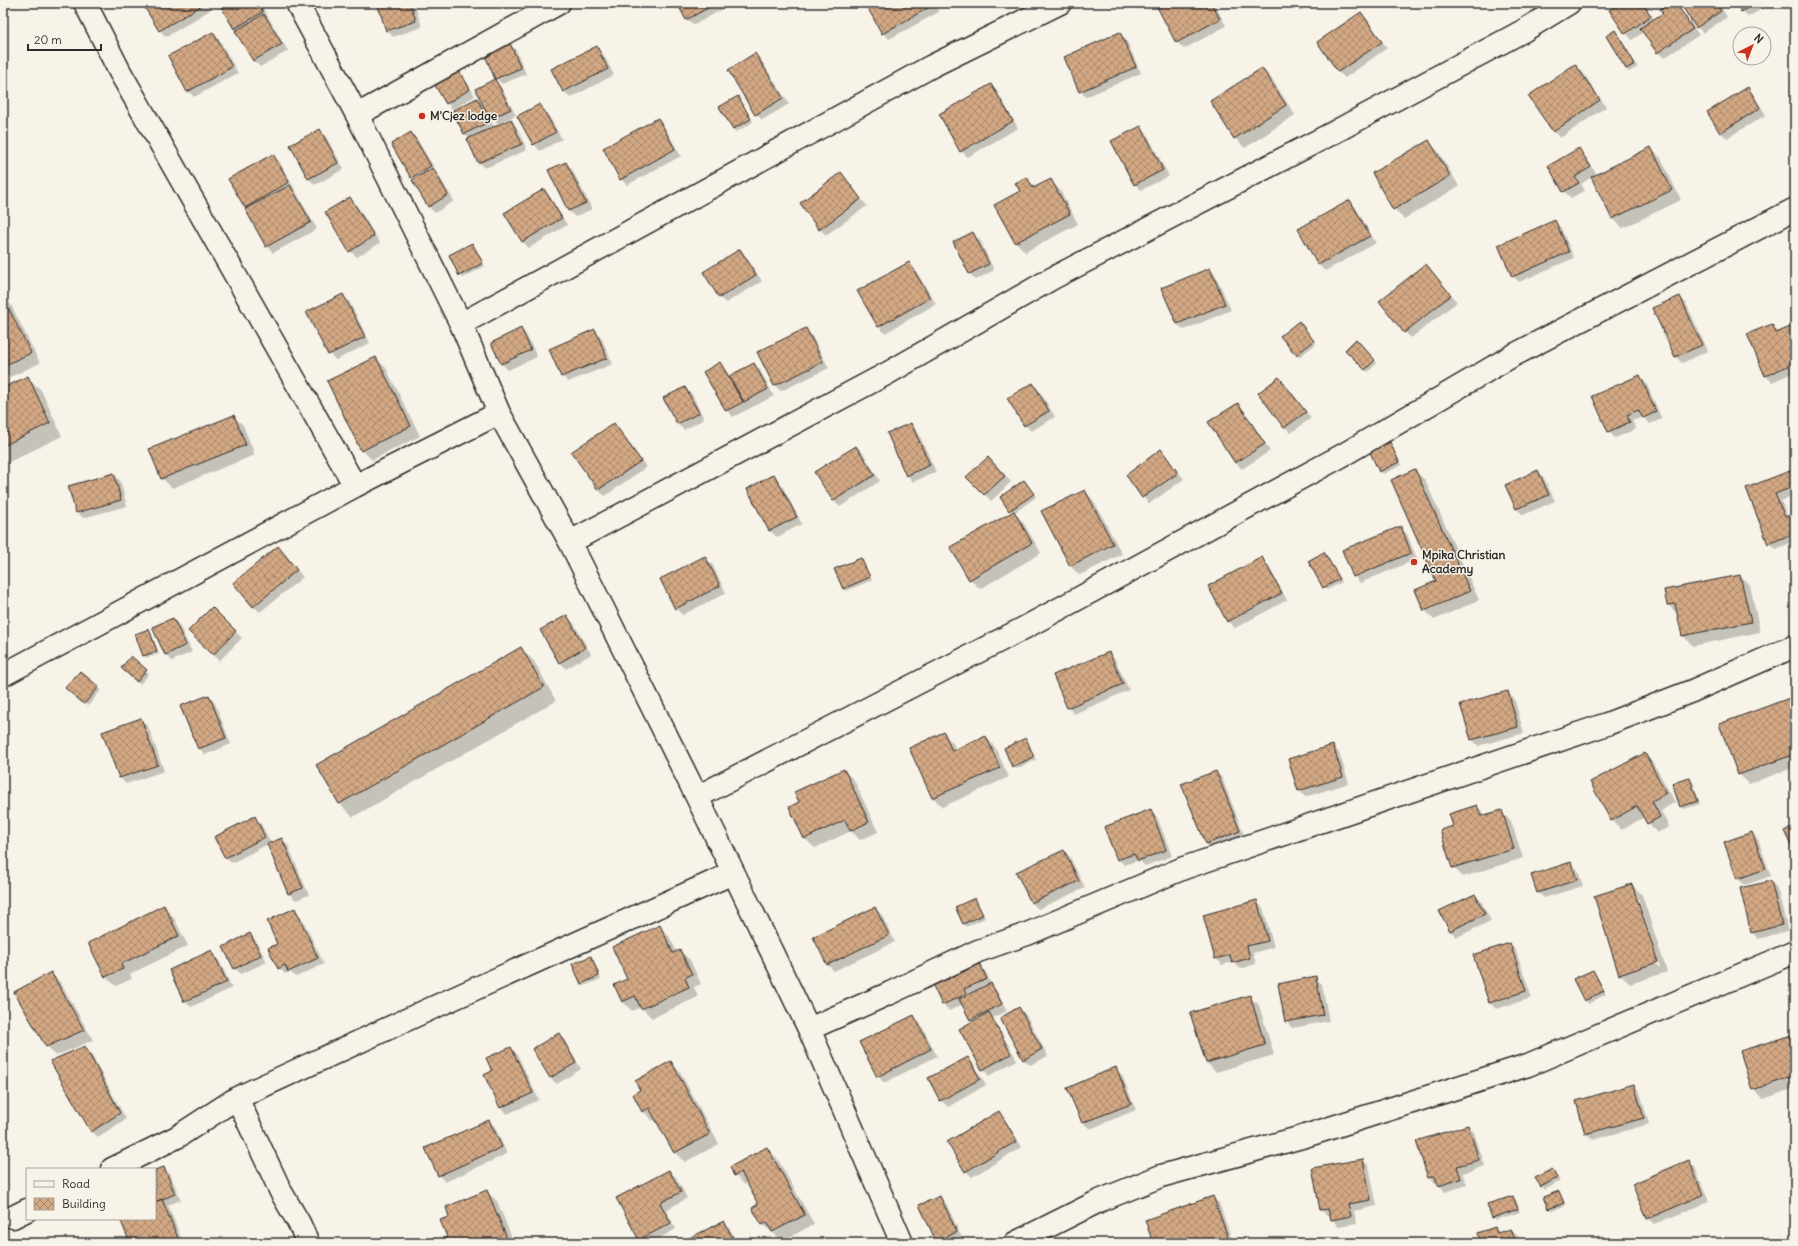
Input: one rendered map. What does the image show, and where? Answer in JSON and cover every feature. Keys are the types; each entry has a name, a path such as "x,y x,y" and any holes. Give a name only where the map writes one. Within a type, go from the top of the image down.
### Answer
{"street":[{"path":"85,3 120,72 355,486"},
{"path":"298,3 357,116 461,324 498,413 570,542 697,797 809,1029 902,1243"},
{"path":"357,116 559,3"},
{"path":"461,324 932,66 1060,3"},
{"path":"570,542 888,373 1053,278 1329,135 1523,31 1568,3"},
{"path":"697,797 1024,628 1344,455 1512,356 1795,209"},
{"path":"3,675 355,486 498,413"},
{"path":"809,1029 890,993 978,951 1027,934 1184,868 1607,724 1692,691 1795,646"},
{"path":"114,1168 177,1137 237,1098 733,873"},
{"path":"1015,1243 1099,1200 1161,1176 1302,1137 1528,1065 1795,952"},
{"path":"237,1098 281,1192 299,1222 308,1243"}],"building":[{"path":"142,3 204,3 204,4 159,31"},
{"path":"219,3 258,3 263,12 234,29"},
{"path":"377,3 410,3 416,21 386,31"},
{"path":"677,3 717,3 686,20"},
{"path":"865,3 932,3 933,5 882,34"},
{"path":"1155,3 1211,3 1220,19 1176,43"},
{"path":"1620,3 1642,3 1651,16 1625,34 1609,10"},
{"path":"1669,3 1676,3 1693,29 1657,53 1640,28 1663,13 1660,9"},
{"path":"1680,3 1716,3 1721,11 1696,28"},
{"path":"1736,3 1755,3 1741,12"},
{"path":"1361,12 1382,42 1338,72 1317,42"},
{"path":"264,14 282,44 253,61 235,31"},
{"path":"1615,30 1635,64 1626,69 1606,36"},
{"path":"213,32 232,67 187,92 168,56"},
{"path":"1120,32 1136,67 1079,92 1064,57"},
{"path":"510,43 521,68 495,79 484,53"},
{"path":"597,46 608,69 563,92 551,69"},
{"path":"755,53 783,98 755,115 728,70"},
{"path":"1575,64 1600,100 1553,132 1528,96"},
{"path":"457,67 470,89 446,104 433,82"},
{"path":"1262,68 1286,105 1234,139 1210,101"},
{"path":"495,79 511,109 490,119 475,89"},
{"path":"991,84 1013,121 960,152 939,114"},
{"path":"1748,87 1760,108 1720,133 1707,112"},
{"path":"738,96 751,119 733,129 719,107"},
{"path":"477,98 489,122 464,134 452,111"},
{"path":"540,104 556,132 533,145 517,116"},
{"path":"658,118 675,149 620,180 603,148"},
{"path":"511,119 522,144 478,163 467,139"},
{"path":"1141,126 1163,170 1134,185 1111,141"},
{"path":"320,129 338,163 308,179 290,145"},
{"path":"411,132 431,166 411,178 391,144"},
{"path":"1429,140 1450,176 1393,210 1372,173"},
{"path":"1651,147 1672,190 1612,219 1591,177"},
{"path":"1579,148 1591,167 1575,177 1579,183 1563,192 1548,166"},
{"path":"273,154 289,182 245,208 228,179"},
{"path":"566,162 586,203 568,211 548,170"},
{"path":"433,168 448,195 428,207 412,180"},
{"path":"841,172 861,199 819,230 800,203"},
{"path":"1027,177 1033,188 1051,179 1070,214 1015,243 994,205 1020,191 1015,183"},
{"path":"290,185 311,222 266,247 245,209"},
{"path":"544,189 562,218 522,242 504,213"},
{"path":"350,197 374,236 349,252 325,212"},
{"path":"1350,200 1370,236 1318,265 1298,229"},
{"path":"1555,220 1569,252 1512,277 1498,245"},
{"path":"973,232 989,264 969,274 953,242"},
{"path":"472,243 483,263 459,276 449,255"},
{"path":"740,249 756,275 719,298 703,272"},
{"path":"909,262 930,298 878,327 857,291"},
{"path":"1426,264 1451,295 1404,333 1379,301"},
{"path":"1210,268 1225,304 1177,324 1161,288"},
{"path":"343,294 365,337 328,355 306,312"},
{"path":"1680,296 1702,345 1675,357 1652,308"},
{"path":"3,297 31,353 3,366"},
{"path":"1299,321 1314,341 1296,355 1280,336"},
{"path":"1772,324 1776,333 1795,325 1795,363 1765,376 1747,334"},
{"path":"521,328 531,350 501,364 491,343"},
{"path":"806,328 823,362 774,386 757,352"},
{"path":"595,329 607,358 561,377 549,349"},
{"path":"1356,339 1375,360 1365,370 1345,350"},
{"path":"376,357 411,426 361,451 327,381"},
{"path":"720,362 743,402 726,411 703,372"},
{"path":"754,363 768,389 744,402 729,376"},
{"path":"1640,375 1656,412 1643,418 1638,410 1627,415 1630,422 1608,432 1592,396"},
{"path":"28,376 50,423 3,446 3,388"},
{"path":"1279,377 1306,412 1284,428 1258,393"},
{"path":"1033,383 1049,411 1024,426 1007,398"},
{"path":"685,387 699,413 677,424 663,398"},
{"path":"1238,403 1265,444 1235,463 1208,422"},
{"path":"234,415 246,445 161,479 149,449"},
{"path":"614,423 641,461 598,490 571,452"},
{"path":"911,423 930,465 906,476 887,433"},
{"path":"1390,442 1399,462 1379,472 1370,452"},
{"path":"856,446 875,475 833,501 814,472"},
{"path":"1161,449 1178,473 1142,498 1126,475"},
{"path":"988,457 1005,476 984,495 966,477"},
{"path":"1415,469 1470,591 1424,611 1415,590 1436,581 1391,480"},
{"path":"1538,470 1549,495 1516,509 1505,485"},
{"path":"1792,470 1795,475 1795,486 1775,494 1785,517 1795,513 1795,533 1768,544 1746,488"},
{"path":"114,473 121,500 76,513 68,486"},
{"path":"774,474 797,517 769,531 747,489"},
{"path":"1024,480 1034,494 1009,511 1000,497"},
{"path":"1085,490 1113,544 1070,566 1041,511"},
{"path":"1014,511 1032,543 969,580 950,547"},
{"path":"1401,526 1411,553 1353,577 1342,550"},
{"path":"278,546 297,570 253,607 233,583"},
{"path":"1324,552 1340,579 1323,588 1308,561"},
{"path":"705,556 720,586 675,609 660,579"},
{"path":"1262,557 1282,593 1227,622 1208,586"},
{"path":"861,558 870,577 843,589 834,569"},
{"path":"1740,575 1751,622 1682,636 1675,604 1667,605 1664,590"},
{"path":"212,607 236,631 213,655 188,631"},
{"path":"567,615 585,648 559,663 540,630"},
{"path":"173,618 186,645 165,655 152,627"},
{"path":"149,629 157,651 143,656 135,634"},
{"path":"521,647 544,687 339,804 316,765"},
{"path":"1109,652 1123,684 1067,708 1053,675"},
{"path":"131,656 147,670 137,682 121,668"},
{"path":"80,671 99,687 84,704 65,688"},
{"path":"1508,691 1518,727 1471,740 1460,704"},
{"path":"209,695 226,738 198,749 180,706"},
{"path":"1795,696 1795,754 1738,775 1719,724"},
{"path":"141,718 158,765 119,778 102,732"},
{"path":"944,732 952,751 986,736 1000,768 932,798 909,748"},
{"path":"1026,738 1034,757 1012,767 1004,748"},
{"path":"1333,745 1343,777 1298,791 1288,759"},
{"path":"1645,753 1666,793 1652,801 1660,817 1647,824 1637,806 1611,821 1590,782"},
{"path":"844,769 869,822 850,831 845,820 804,839 789,807 799,802 794,792"},
{"path":"1216,771 1240,831 1206,844 1181,784"},
{"path":"1690,778 1698,801 1680,807 1672,783"},
{"path":"1477,805 1481,816 1502,810 1514,849 1452,868 1440,830 1453,826 1449,814"},
{"path":"1151,809 1166,850 1138,861 1134,854 1117,860 1104,827"},
{"path":"255,816 265,837 225,858 214,837"},
{"path":"1795,826 1795,854 1784,831"},
{"path":"1752,832 1766,869 1737,879 1724,842"},
{"path":"282,838 303,888 288,894 267,844"},
{"path":"1064,850 1079,881 1031,903 1016,872"},
{"path":"1571,862 1577,880 1537,893 1531,875"},
{"path":"1771,881 1782,925 1751,933 1740,888"},
{"path":"1632,884 1658,962 1619,975 1594,896"},
{"path":"1475,894 1485,914 1450,931 1439,911"},
{"path":"975,898 983,915 963,924 955,907"},
{"path":"1257,900 1268,941 1247,946 1250,958 1232,963 1230,955 1215,959 1203,915"},
{"path":"164,905 179,936 121,964 123,969 105,977 88,943"},
{"path":"875,907 889,935 827,965 813,937"},
{"path":"295,908 318,958 288,972 285,965 278,969 268,948 277,944 267,921"},
{"path":"660,925 673,953 680,950 692,974 685,978 689,987 641,1009 635,996 622,1002 614,985 627,979 612,947"},
{"path":"250,933 261,955 234,969 223,947"},
{"path":"1510,943 1526,991 1489,1003 1473,955"},
{"path":"212,950 227,982 184,1002 169,970"},
{"path":"591,956 599,976 581,984 572,964"},
{"path":"980,964 987,979 964,989 966,994 942,1005 933,986"},
{"path":"1593,970 1604,991 1584,1001 1573,979"},
{"path":"51,972 84,1030 46,1047 14,992"},
{"path":"1316,976 1323,1015 1285,1022 1278,984"},
{"path":"991,983 1002,1004 970,1020 959,999"},
{"path":"1250,995 1265,1045 1206,1063 1190,1013"},
{"path":"1019,1007 1042,1049 1023,1060 1000,1018"},
{"path":"989,1012 1011,1054 982,1070 959,1029"},
{"path":"914,1015 931,1049 877,1077 859,1042"},
{"path":"559,1033 576,1063 550,1078 532,1049"},
{"path":"1795,1034 1795,1076 1752,1090 1740,1051"},
{"path":"85,1046 120,1113 91,1132 50,1061"},
{"path":"511,1047 533,1093 500,1108 484,1075 492,1071 486,1058"},
{"path":"968,1057 980,1079 940,1101 928,1078"},
{"path":"671,1061 710,1134 674,1153 649,1108 642,1112 633,1094 640,1090 635,1081"},
{"path":"1116,1067 1131,1104 1082,1123 1067,1088"},
{"path":"1634,1084 1644,1118 1585,1134 1576,1101"},
{"path":"999,1111 1017,1141 965,1172 947,1142"},
{"path":"489,1120 502,1147 438,1176 425,1148"},
{"path":"1468,1125 1479,1160 1457,1166 1461,1179 1438,1186 1435,1176 1428,1178 1416,1141"},
{"path":"767,1147 805,1215 772,1232 767,1222 762,1225 752,1208 758,1204 741,1172 734,1176 730,1167"},
{"path":"1363,1159 1371,1200 1348,1204 1351,1216 1331,1220 1328,1209 1320,1210 1312,1168"},
{"path":"1689,1160 1703,1195 1647,1219 1632,1184"},
{"path":"164,1167 175,1194 156,1202 156,1170"},
{"path":"1552,1169 1557,1178 1541,1187 1535,1178"},
{"path":"669,1170 681,1192 660,1203 671,1223 639,1240 616,1198"},
{"path":"487,1190 509,1243 440,1243 439,1240 447,1237 440,1220 449,1217 446,1207"},
{"path":"1559,1191 1564,1203 1548,1209 1543,1197"},
{"path":"940,1196 957,1232 936,1241 919,1205"},
{"path":"1213,1196 1229,1240 1220,1243 1153,1243 1145,1220"},
{"path":"1513,1196 1518,1209 1492,1218 1487,1204"},
{"path":"162,1199 180,1243 130,1243 120,1220 156,1220 156,1202"},
{"path":"724,1221 735,1243 679,1243"},
{"path":"1495,1227 1497,1233 1511,1229 1516,1243 1466,1243 1480,1239 1478,1233"}],"place":[{"name":"M'Cjez lodge","path":"422,116"},
{"name":"Mpika Christian Academy","path":"1414,562"}]}
